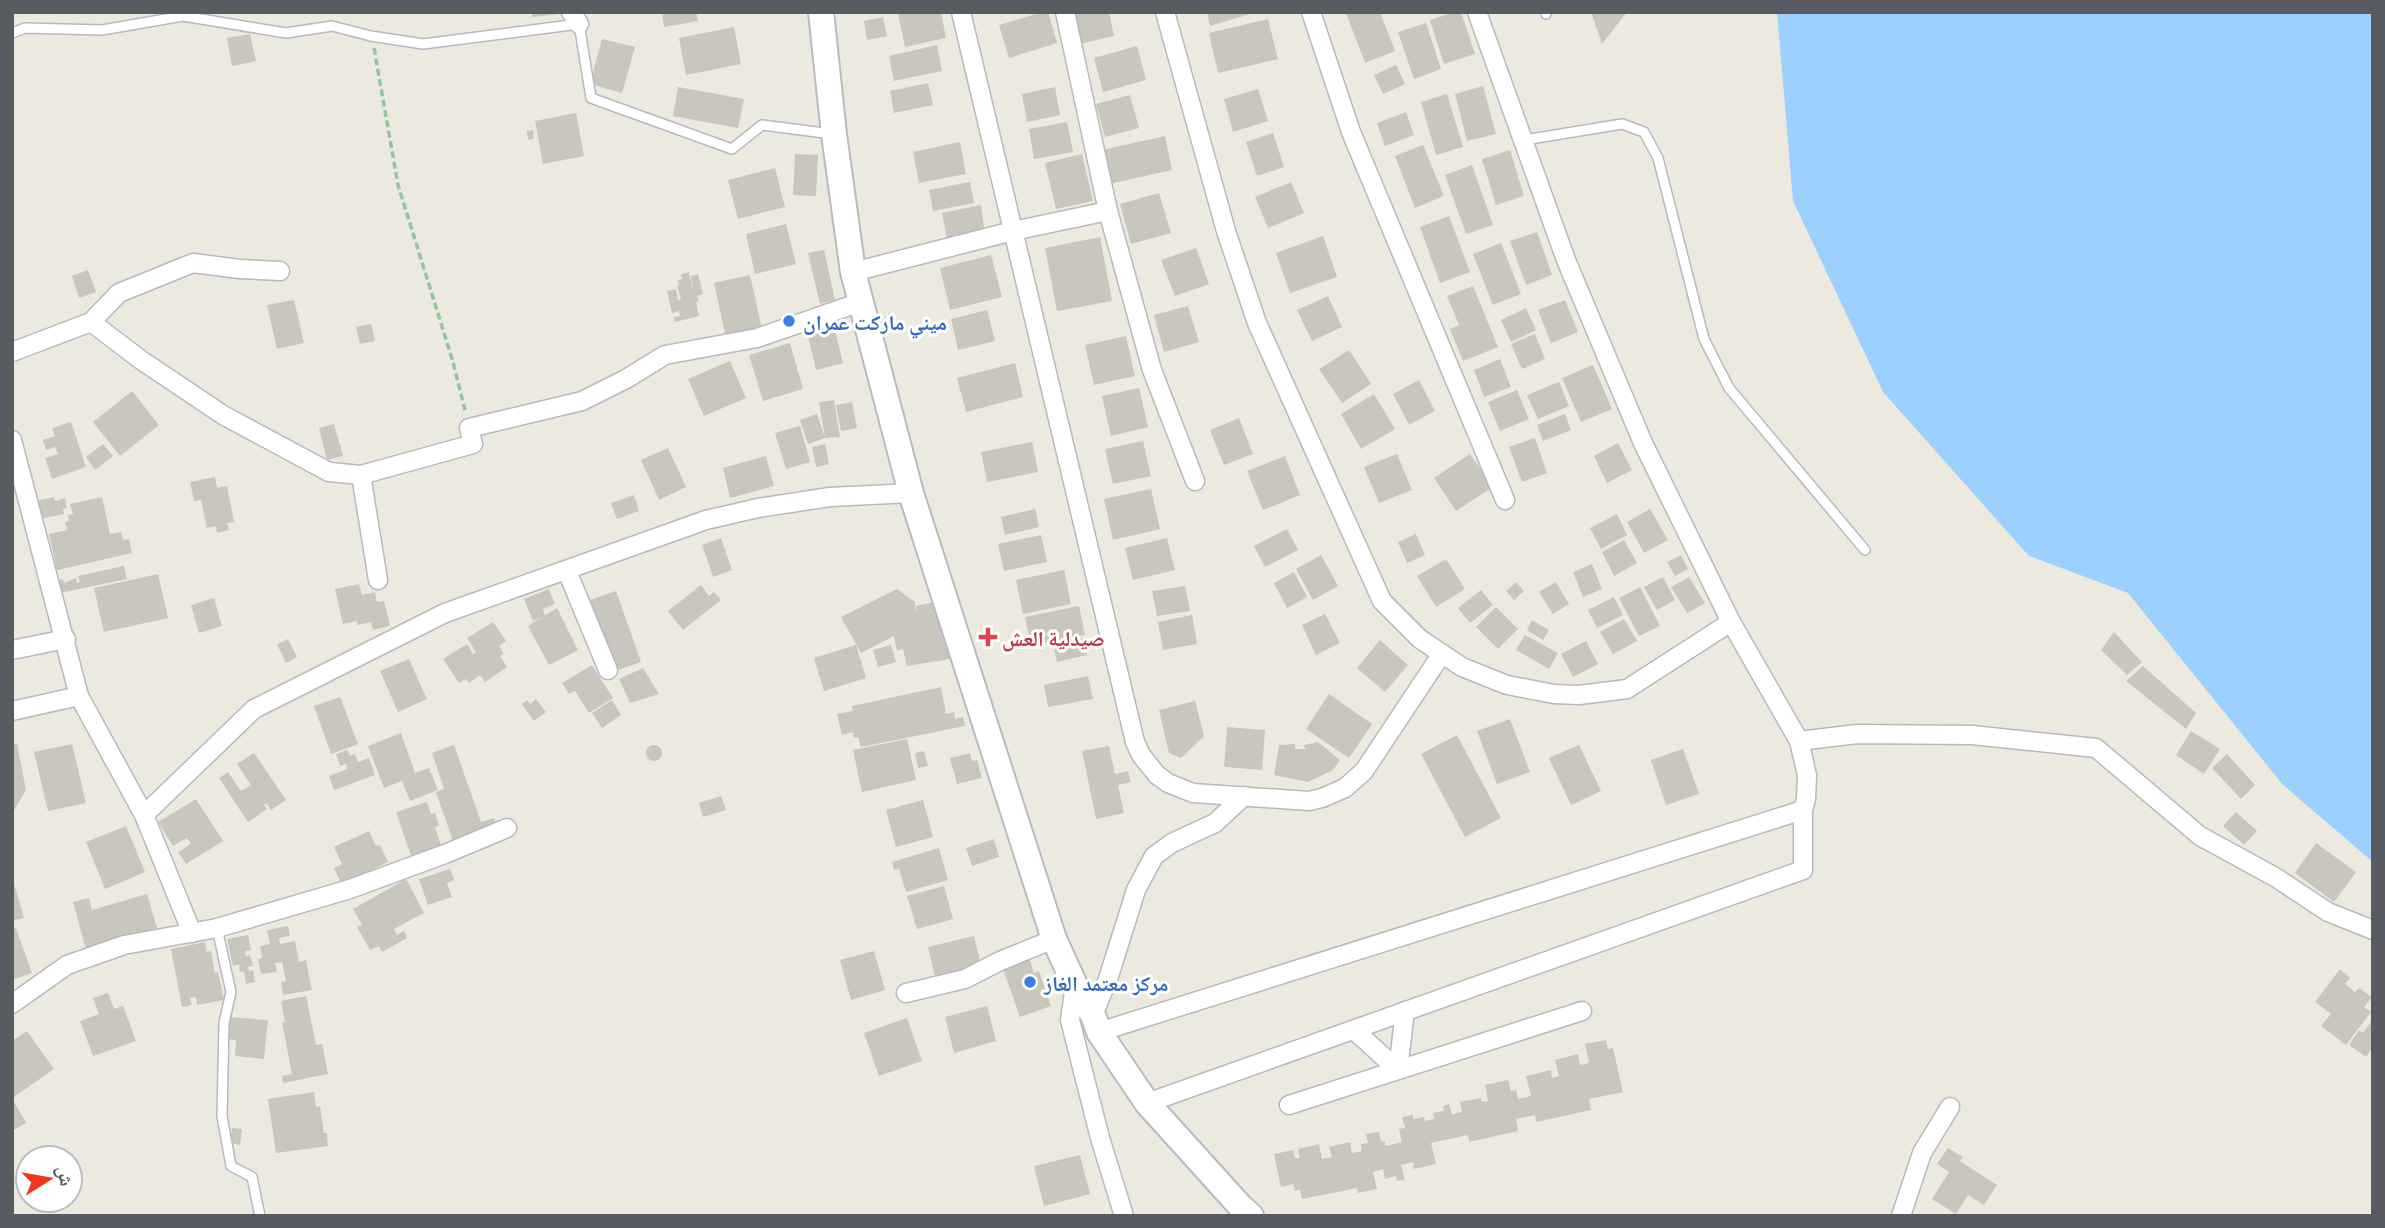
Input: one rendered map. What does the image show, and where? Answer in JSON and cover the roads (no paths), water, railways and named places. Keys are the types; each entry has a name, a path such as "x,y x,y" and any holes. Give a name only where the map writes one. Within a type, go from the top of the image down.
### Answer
{"main road":[{"path":"821,12 853,272 911,493 1054,940 1096,1023 1147,1103 1251,1216"}],"street":[{"path":"961,12 1135,742 1148,766 1168,783 1192,793 1309,801 1322,798 1355,781 1372,761 1441,655"},
{"path":"1065,12 1108,211 1152,370 1195,481"},
{"path":"1165,12 1226,231 1257,323 1382,601 1420,639 1441,655 1484,677 1518,688 1554,694 1627,690 1731,622"},
{"path":"1311,12 1351,132 1506,500"},
{"path":"1147,1103 1803,870 1802,810 1806,799 1807,775 1798,741 1731,622 1659,477 1603,352 1566,260 1477,12"},
{"path":"853,272 1013,231 1108,211"},
{"path":"12,352 90,322 119,293 194,263 240,270 280,271"},
{"path":"90,322 223,415 328,472 361,475 473,444 469,428 582,401 665,355 757,338 861,302"},
{"path":"12,440 79,696 144,815 192,933"},
{"path":"361,475 378,580"},
{"path":"144,815 254,709 445,613 706,520 758,508 830,497 911,493"},
{"path":"567,571 608,670"},
{"path":"12,650 66,639"},
{"path":"12,711 79,696"},
{"path":"1798,741 1857,734 1972,736 2096,748 2200,835 2275,877 2328,912 2373,930"},
{"path":"1096,1023 1136,890 1154,856 1172,843 1214,823 1244,796"},
{"path":"1096,1023 1802,810"},
{"path":"12,1004 67,965 124,945 217,928 350,889 507,828"},
{"path":"906,993 965,979 1000,961 1054,940"},
{"path":"1075,985 1070,1020 1100,1138 1124,1216"},
{"path":"1289,1105 1582,1011"},
{"path":"1398,1070 1405,1012"},
{"path":"1354,1030 1398,1070"},
{"path":"1901,1216 1922,1153 1950,1107"}],"lane":[{"path":"12,33 25,28 102,30 183,16 286,33 332,26 371,36 423,44 575,18 591,98 732,149 762,125 834,134"},
{"path":"1524,140 1622,124 1644,132 1658,158 1704,339 1729,388 1865,550"},
{"path":"217,928 231,992 224,1023 222,1116 231,1166 252,1177 260,1216"}],"water":[{"path":"1777,12 2373,12 2373,862 2283,785 2128,593 2029,556 1883,392 1793,201"}],"place":[{"name":"ميني ماركت عمران","path":"789,321"},
{"name":"صيدلية العش","path":"988,637"},
{"name":"مركز معتمد الغاز","path":"1030,982"}]}
